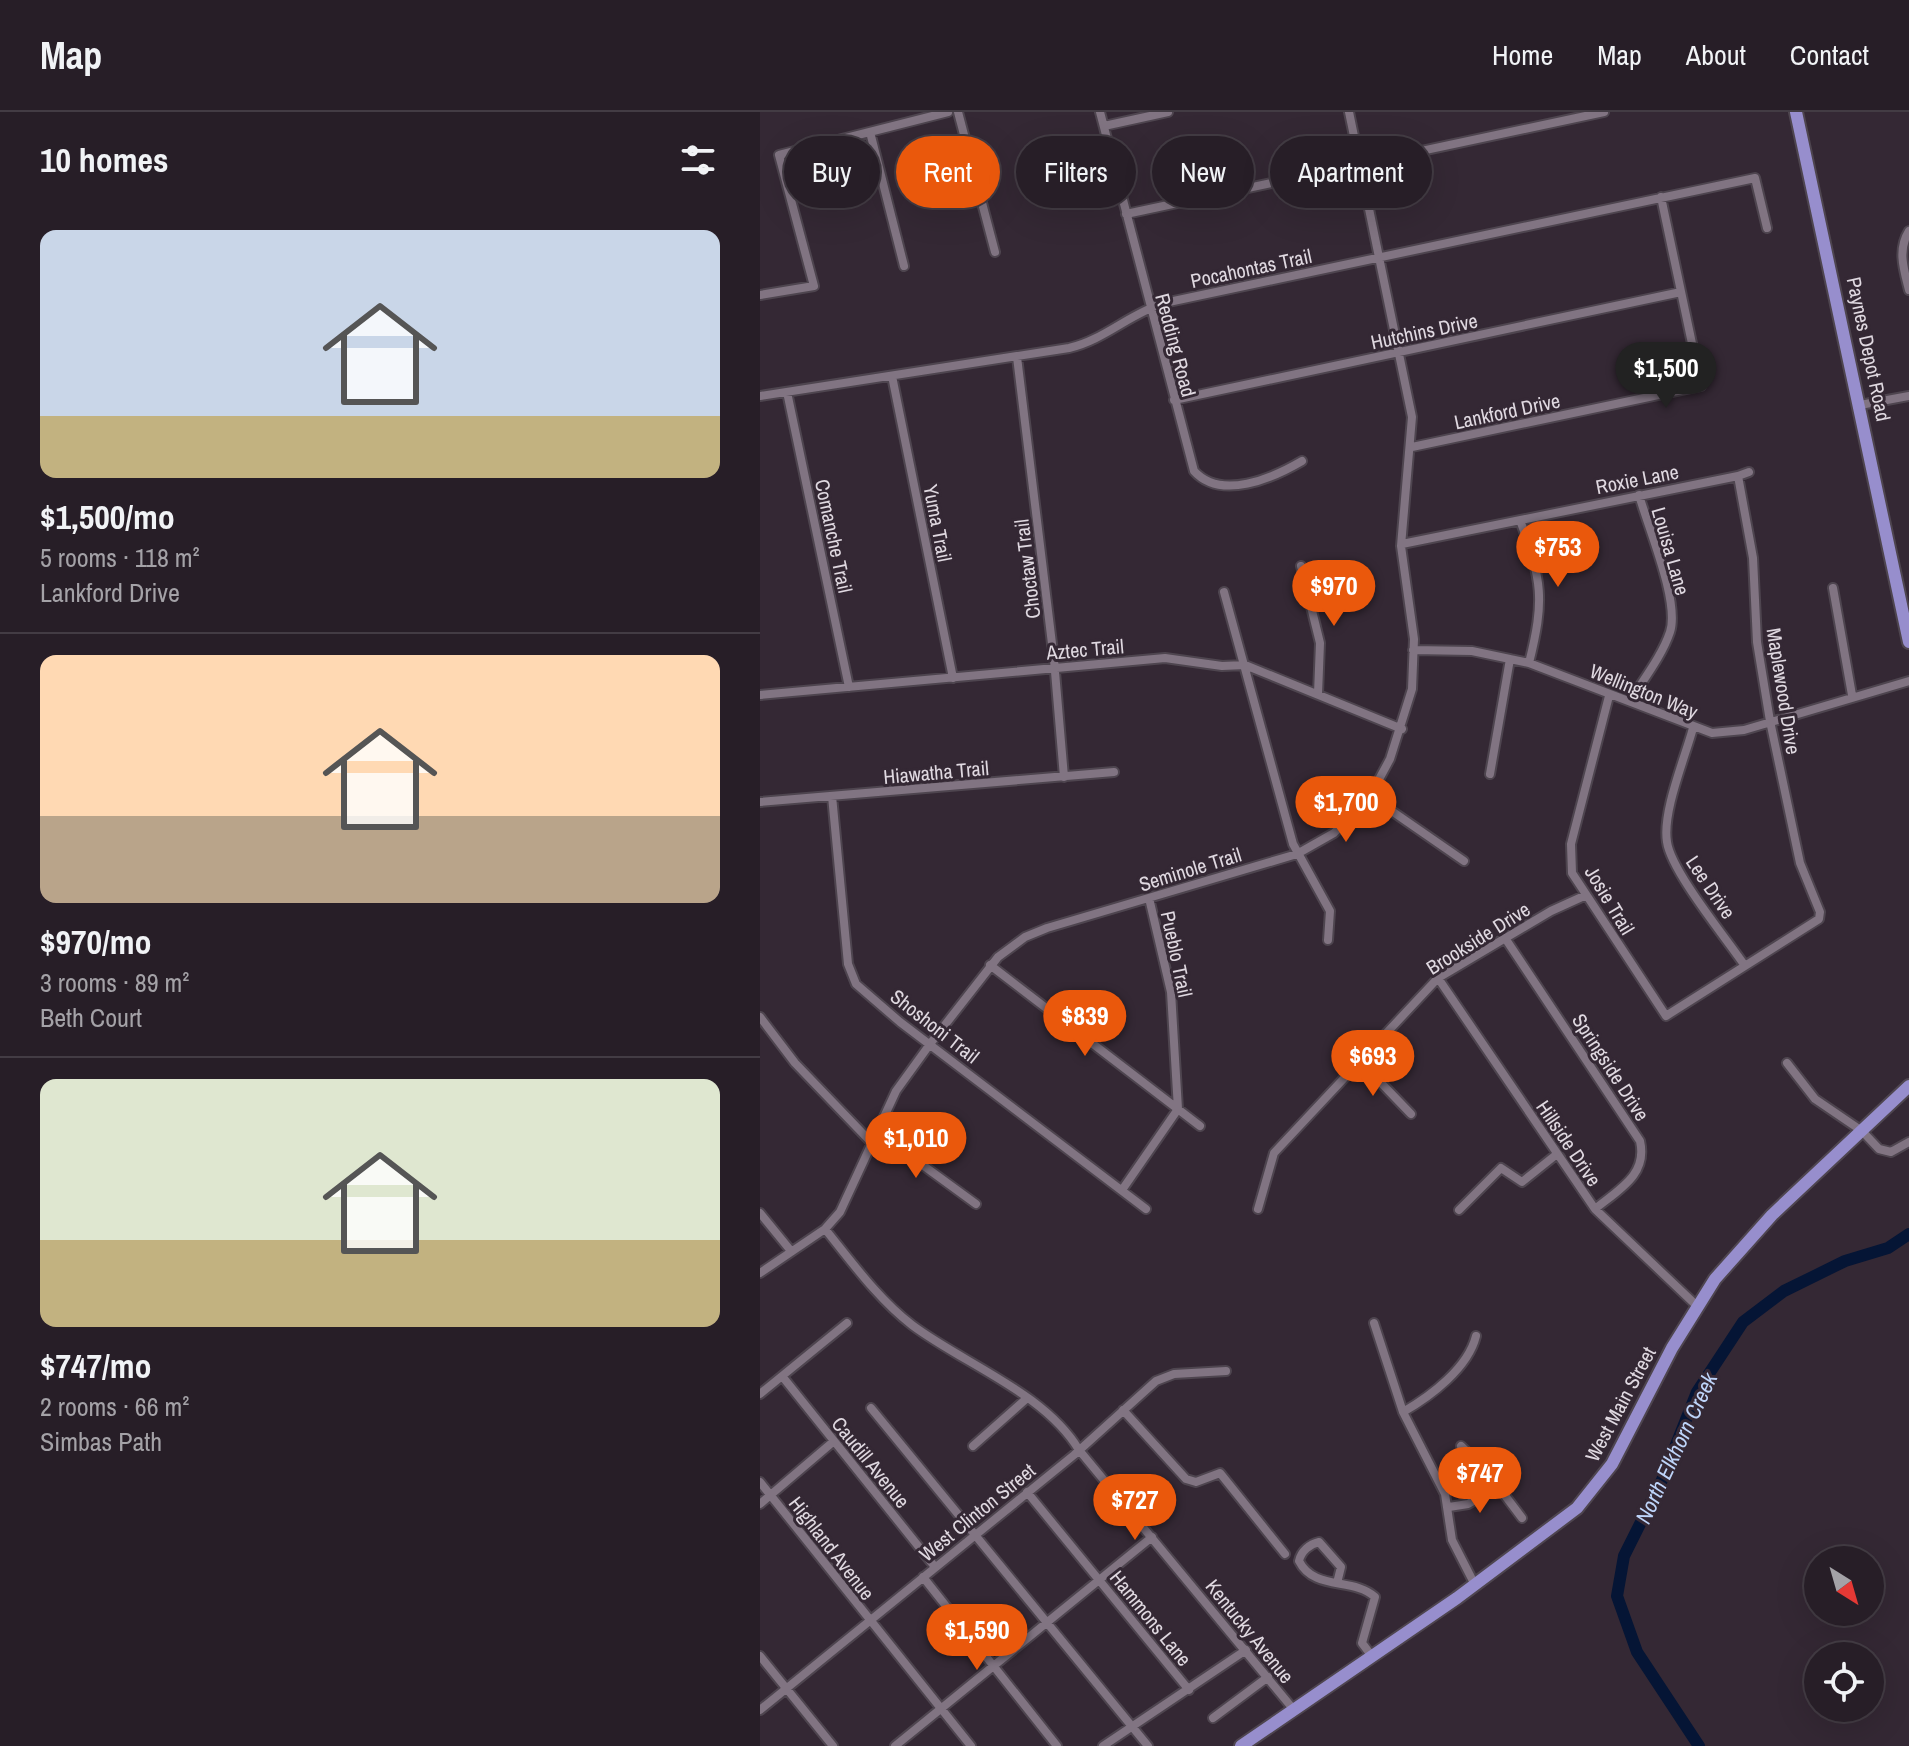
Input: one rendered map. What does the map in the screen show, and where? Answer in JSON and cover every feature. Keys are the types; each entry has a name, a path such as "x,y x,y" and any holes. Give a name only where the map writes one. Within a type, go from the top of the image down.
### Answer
{"main road":[{"name":"Paynes Depot Road","path":"1796,112 1909,642"},
{"name":"West Main Street","path":"1241,1746 1475,1585 1563,1520 1597,1485 1623,1446 1697,1306 1755,1232 1909,1086"}],"street":[{"path":"760,295 814,286 779,155 948,112"},
{"path":"958,112 995,252"},
{"path":"1104,126 1143,115 1168,112"},
{"name":"Seminole Trail","path":"1349,112 1354,136"},
{"path":"1432,149 1604,112"},
{"name":"Redding Road","path":"1103,113 1126,214 1194,471 1208,483 1230,486 1276,476 1302,461"},
{"path":"870,132 904,266"},
{"name":"Pocahontas Trail","path":"760,396 1085,344 1150,307 1755,178 1767,228"},
{"path":"1126,214 1270,183"},
{"name":"Lankford Drive","path":"1412,447 1701,386 1661,197"},
{"name":"Seminole Trail","path":"760,1273 825,1229 852,1192 871,1142 896,1091 990,965 1025,937 1297,854 1334,833 1370,796 1402,729 1412,689 1413,650 1402,544 1412,417 1369,208"},
{"path":"1909,231 1903,241 1902,259 1909,290"},
{"name":"Hutchins Drive","path":"1174,400 1681,292"},
{"name":"Choctaw Trail","path":"1017,357 1055,668 1064,777"},
{"name":"Yuma Trail","path":"892,376 953,678"},
{"name":"Comanche Trail","path":"787,392 849,687"},
{"path":"1860,405 1909,396"},
{"path":"1738,476 1749,472"},
{"name":"Roxie Lane","path":"1402,544 1738,476"},
{"name":"Maplewood Drive","path":"1738,476 1753,558 1757,642 1770,721 1800,863 1820,912 1819,919 1745,966"},
{"name":"Louisa Lane","path":"1630,701 1667,640 1672,621 1669,597 1639,495"},
{"path":"1520,520 1542,590 1540,618 1529,663"},
{"path":"1301,566 1320,643 1318,694"},
{"path":"1833,588 1852,695"},
{"path":"1224,592 1297,854 1328,905 1328,940"},
{"name":"Wellington Way","path":"1413,650 1472,651 1529,663 1712,733 1770,721 1909,681"},
{"name":"Aztec Trail","path":"760,695 1165,658 1222,666 1245,665 1402,729"},
{"path":"1490,774 1510,659"},
{"name":"Josie Trail","path":"1609,696 1571,844 1572,873 1584,896 1666,1016 1745,966"},
{"name":"Lee Drive","path":"1693,728 1668,822 1667,843 1681,872 1745,966"},
{"name":"Hiawatha Trail","path":"760,802 1114,772"},
{"name":"Shoshoni Trail","path":"832,796 851,975 867,993 930,1044 1146,1209"},
{"path":"1370,796 1464,861"},
{"name":"Brookside Drive","path":"1258,1209 1274,1153 1438,978 1584,896"},
{"name":"Pueblo Trail","path":"1149,898 1171,992 1178,1109"},
{"name":"Springside Drive","path":"1505,938 1640,1141 1643,1158 1639,1169 1595,1209"},
{"path":"990,965 1200,1126"},
{"name":"Hillside Drive","path":"1438,978 1595,1209 1697,1306"},
{"path":"760,1017 795,1063 871,1142"},
{"path":"1359,1060 1411,1114"},
{"path":"1787,1063 1815,1099 1862,1131 1879,1149 1891,1152 1909,1142"},
{"path":"1122,1190 1178,1109"},
{"path":"876,1131 976,1204"},
{"path":"1459,1210 1501,1168 1522,1182 1557,1154"},
{"path":"760,1213 791,1251"},
{"name":"Kentucky Avenue","path":"825,1229 900,1316 1044,1409 1069,1433 1079,1450 1294,1710"},
{"path":"760,1394 847,1323"},
{"path":"1374,1323 1403,1412 1449,1507 1452,1540 1475,1585"},
{"path":"1403,1412 1426,1398 1472,1350 1476,1336"},
{"name":"West Clinton Street","path":"760,1710 1079,1450 1163,1377 1226,1371"},
{"name":"Caudill Avenue","path":"782,1376 935,1567"},
{"path":"973,1446 1026,1399"},
{"path":"871,1408 1148,1746"},
{"path":"1123,1410 1186,1479 1196,1482 1220,1473 1285,1554"},
{"path":"760,1504 834,1441"},
{"path":"1461,1446 1522,1518"},
{"name":"Highland Avenue","path":"760,1482 971,1746"},
{"path":"1449,1507 1468,1504 1498,1487"},
{"name":"Hammons Lane","path":"1027,1492 1189,1690"},
{"path":"895,1746 1152,1537"},
{"path":"1337,1583 1341,1567 1319,1542 1300,1555 1302,1568 1317,1579 1368,1591 1375,1597 1362,1643 1371,1655"},
{"path":"923,1577 1057,1746"},
{"path":"1103,1746 1246,1650"},
{"path":"760,1656 833,1746"},
{"path":"1213,1718 1268,1677"}],"waterway":[{"name":"North Elkhorn Creek","path":"1699,1746 1637,1652 1617,1596 1624,1556 1662,1480 1697,1392 1743,1322 1784,1291 1845,1261 1888,1248 1909,1234"}]}
